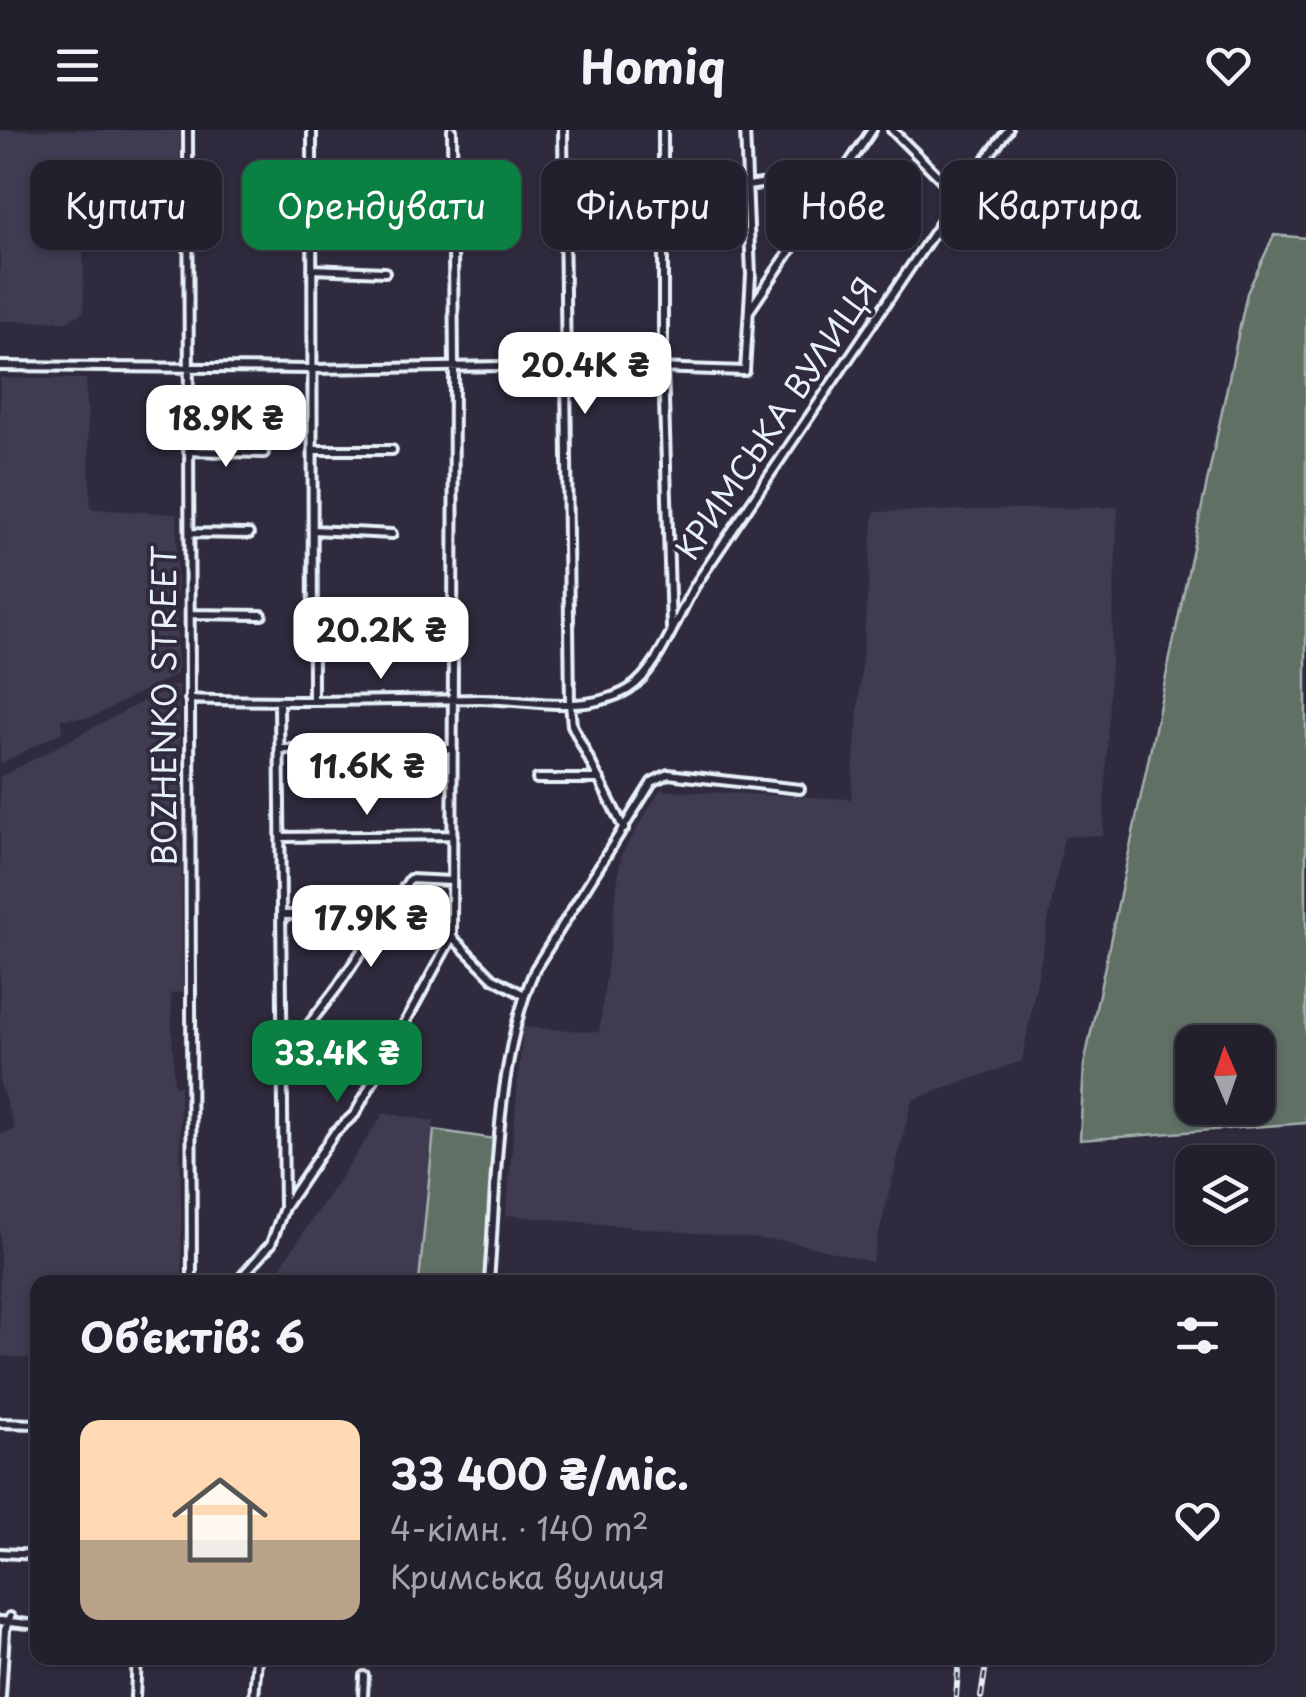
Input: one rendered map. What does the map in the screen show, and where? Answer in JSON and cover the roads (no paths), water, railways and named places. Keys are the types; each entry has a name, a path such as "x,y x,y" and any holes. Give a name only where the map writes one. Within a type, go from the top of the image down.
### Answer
{"street":[{"name":"BOZHENKO STREET","path":"188,130 192,1275"},
{"path":"312,130 312,160"},
{"path":"244,1275 272,1244 284,1208 335,1132 354,1114 452,937 452,130"},
{"path":"564,130 570,704 572,725 624,829"},
{"path":"663,130 663,367 671,634"},
{"path":"0,366 312,369 566,365 746,371 750,274 746,130"},
{"path":"851,160 872,130"},
{"path":"892,130 941,180"},
{"name":"КРИМСЬКА ВУЛИЦЯ","path":"985,160 1008,130"},
{"path":"748,186 766,183"},
{"name":"КРИМСЬКА ВУЛИЦЯ","path":"189,699 279,703 514,699 570,704 608,698 631,688 660,652 679,610 941,222"},
{"path":"312,250 313,700"},
{"path":"747,314 790,250"},
{"path":"312,270 385,272"},
{"path":"312,450 392,450"},
{"path":"188,451 264,453"},
{"path":"313,530 392,534"},
{"path":"190,533 248,534"},
{"path":"190,614 262,614"},
{"path":"313,616 391,617"},
{"path":"279,703 284,1208"},
{"path":"280,749 453,749"},
{"path":"489,1275 496,1174 514,1026 524,995 535,970 652,782 668,774 800,789"},
{"path":"537,779 600,779"},
{"path":"281,837 453,835"},
{"path":"284,1038 307,1027 410,879 452,881"},
{"path":"282,916 384,914"},
{"path":"452,937 493,978 524,995"},
{"path":"0,1423 30,1424"},
{"path":"0,1553 30,1555"},
{"path":"0,1697 6,1620"},
{"path":"135,1697 136,1665"},
{"path":"254,1697 256,1665"},
{"path":"363,1697 364,1676"}],"railway":[{"path":"956,1697 958,1665"},
{"path":"981,1697 986,1665"}]}
